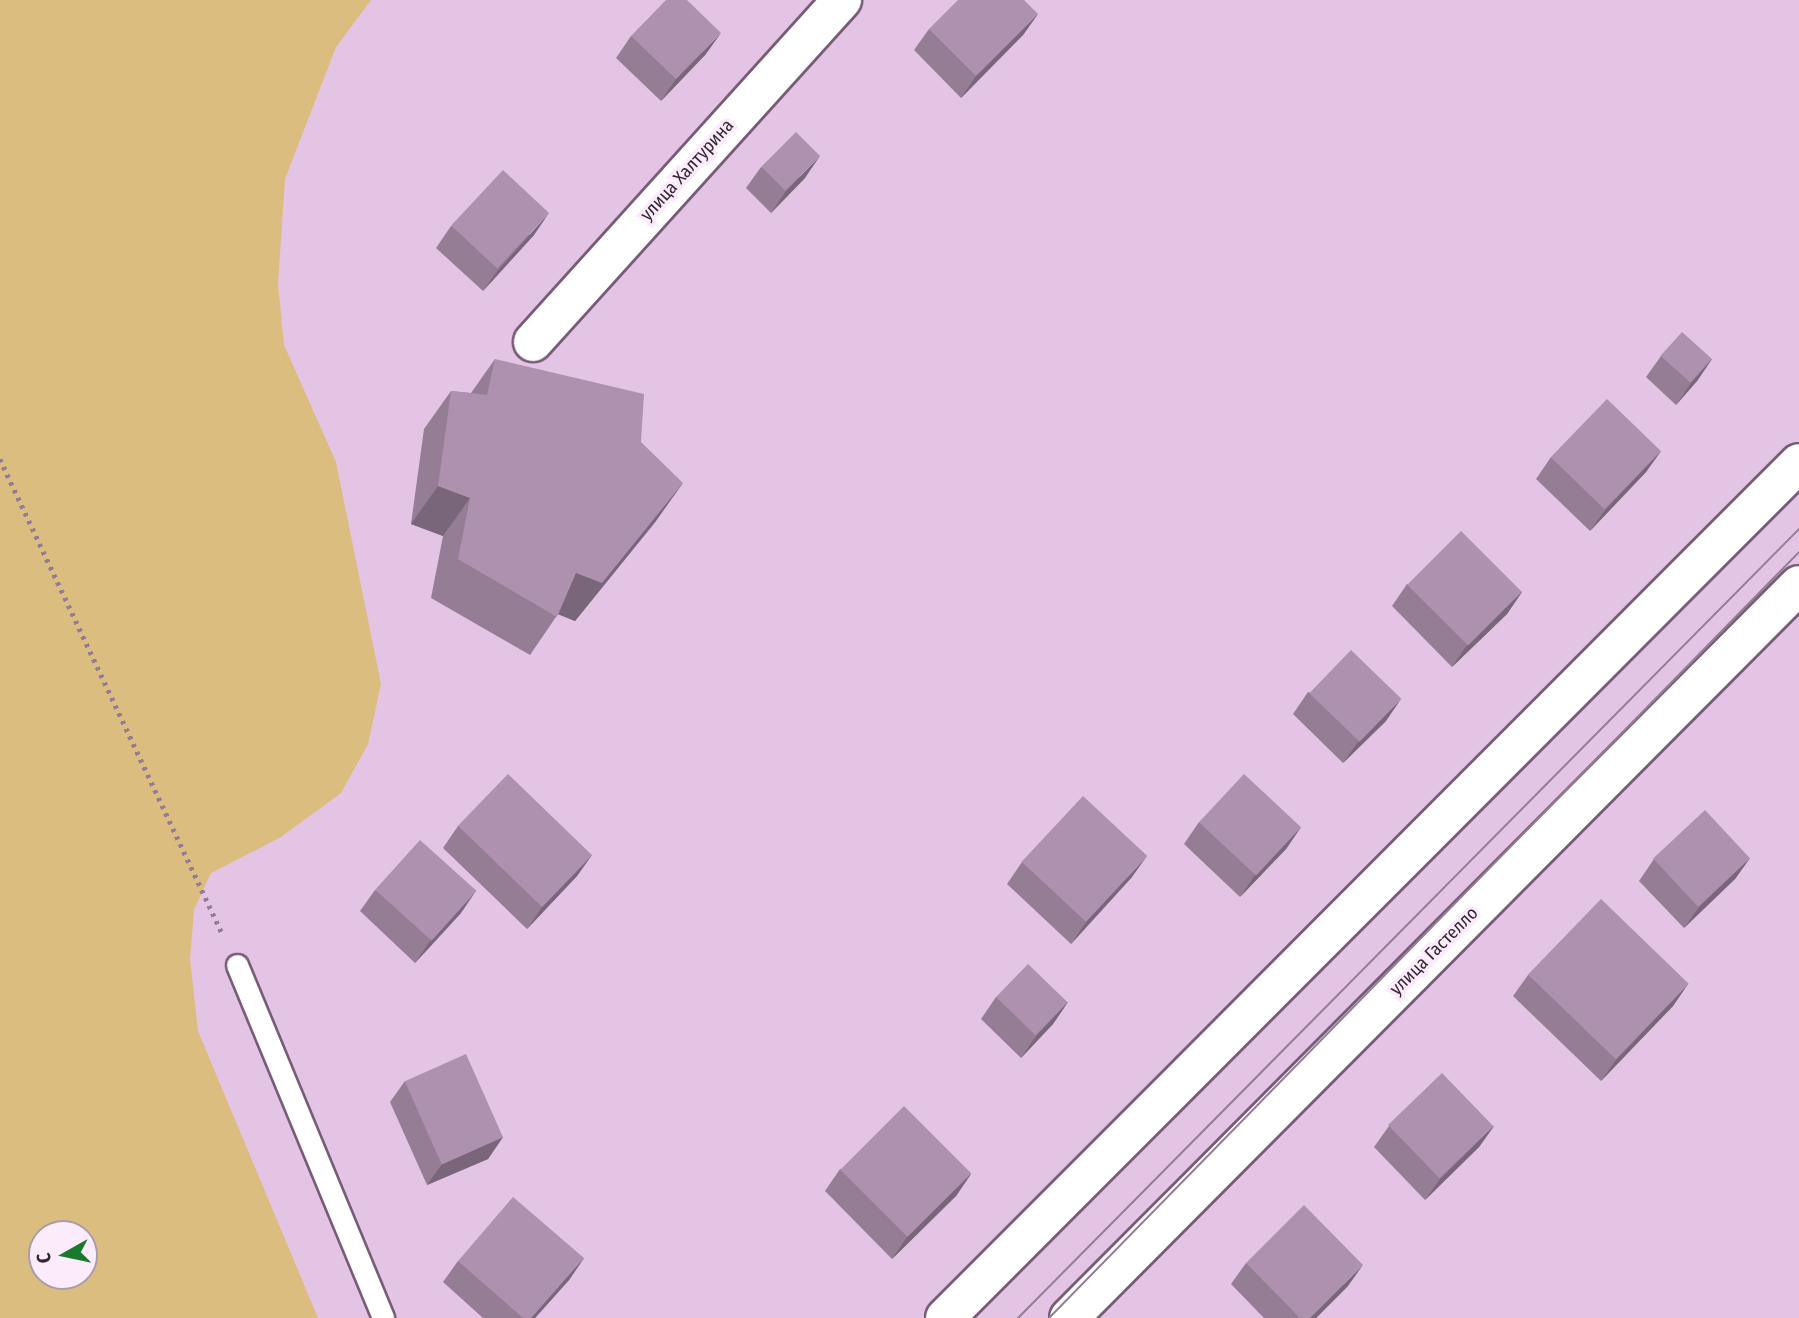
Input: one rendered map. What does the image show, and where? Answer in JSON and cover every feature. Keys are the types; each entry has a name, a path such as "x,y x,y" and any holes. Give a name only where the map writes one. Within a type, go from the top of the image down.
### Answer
{"street":[{"name":"улица Халтурина","path":"533,342 842,0"},
{"path":"945,1318 1799,463"},
{"name":"улица Гастелло","path":"1069,1318 1799,585"}],"lane":[{"path":"237,965 383,1318"}],"path":[{"path":"0,458 237,965"}],"shaded area":[{"path":"0,0 371,0 336,47 285,179 278,283 284,345 336,462 381,684 368,744 341,793 281,837 211,873 194,910 190,959 198,1031 318,1318 0,1318"}],"building":[{"path":"666,0 687,0 721,33 676,79 631,36"},
{"path":"958,0 1024,0 1038,14 976,76 929,29"},
{"path":"796,132 820,156 785,191 761,167"},
{"path":"503,170 549,213 497,269 451,226"},
{"path":"1682,332 1712,359 1690,383 1661,356"},
{"path":"495,359 644,394 641,442 683,483 602,583 576,573 557,617 458,559 470,498 438,486 451,391 487,395"},
{"path":"1607,399 1661,451 1605,509 1551,457"},
{"path":"1461,531 1522,592 1468,646 1407,585"},
{"path":"1351,650 1401,699 1360,742 1309,693"},
{"path":"508,774 592,855 542,907 458,826"},
{"path":"1244,774 1301,827 1256,875 1199,822"},
{"path":"1083,796 1147,856 1086,922 1022,862"},
{"path":"1705,810 1750,858 1698,907 1653,858"},
{"path":"420,840 476,891 432,941 375,890"},
{"path":"1601,899 1689,984 1616,1059 1528,975"},
{"path":"1028,964 1068,1002 1036,1035 996,997"},
{"path":"466,1054 503,1137 442,1164 405,1081"},
{"path":"1442,1073 1493,1126 1439,1178 1388,1125"},
{"path":"904,1106 971,1173 908,1237 840,1170"},
{"path":"513,1197 584,1258 531,1318 523,1318 458,1261"},
{"path":"1304,1205 1363,1265 1310,1318 1300,1318 1246,1263"}],"tram line":[{"path":"1018,1318 1799,529"},
{"path":"1049,1318 1799,552"}]}
